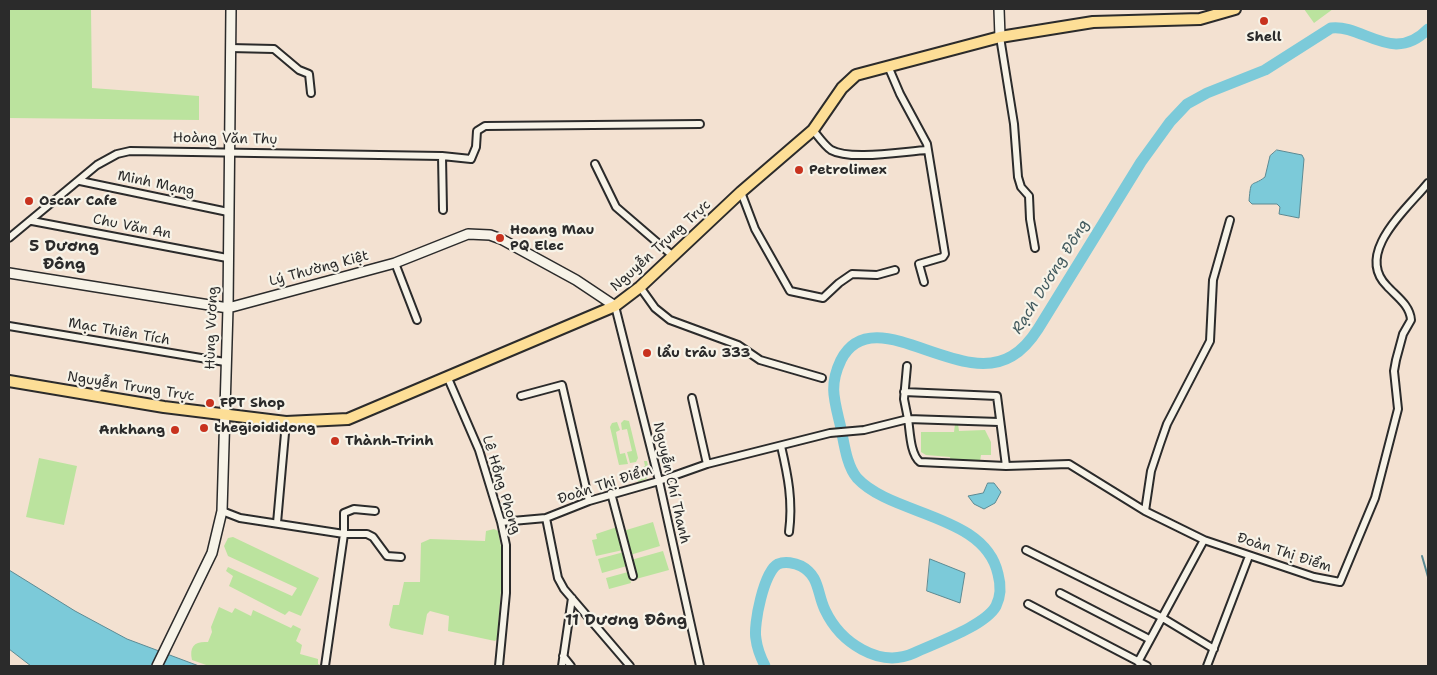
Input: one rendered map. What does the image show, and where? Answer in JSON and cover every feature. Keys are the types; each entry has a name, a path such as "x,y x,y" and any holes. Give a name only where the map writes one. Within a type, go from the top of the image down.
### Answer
{"main road":[{"name":"Hùng Vương","path":"157,666 212,553 222,511 228,308 227,258 231,9"},
{"path":"999,9 1000,37"},
{"name":"Nguyễn Trung Trực","path":"9,381 286,422 348,419 615,306 640,287 741,192 813,130 849,80 856,76 1000,37 1093,22 1200,19 1235,9"},
{"name":"Lý Thường Kiệt","path":"9,272 228,308 395,264 468,234 490,235 576,280 615,306"}],"street":[{"path":"1000,37 1014,124 1018,177 1021,187 1029,196 1030,219 1035,248"},
{"path":"230,48 266,48 278,51 299,70 309,74 311,93"},
{"path":"888,66 900,94 924,135 946,254 943,257 919,264 924,282"},
{"name":"Hoàng Văn Thụ","path":"9,238 97,166 118,154 147,151 230,151 442,156 471,159 476,147 477,132 485,126 700,124"},
{"path":"813,130 831,149 839,152 854,154 928,150"},
{"path":"442,156 443,210"},
{"path":"595,164 616,207 673,256"},
{"name":"Minh Mạng","path":"80,181 228,212"},
{"name":"Đoàn Thị Điểm","path":"502,522 546,518 611,493 659,481 706,464 830,433 864,430 908,419 917,460 920,462 1006,466 1069,464 1145,511 1204,540 1327,580 1342,581 1366,523 1381,476 1398,409 1394,371 1399,344 1411,320 1406,306 1380,279 1377,272 1376,254 1382,239 1428,183"},
{"path":"741,192 755,229 790,291 823,298 838,283 852,274 877,274 895,270"},
{"path":"1145,511 1151,471 1160,444 1210,341 1213,280 1230,220"},
{"name":"Chu Văn An","path":"32,221 227,258"},
{"path":"395,264 417,320"},
{"path":"640,287 655,308 670,320 738,345 760,360 822,378"},
{"name":"Nguyễn Chí Thanh","path":"615,306 659,481 700,666"},
{"name":"Mạc Thiên Tích","path":"9,326 225,362"},
{"path":"907,366 904,392 908,419 999,422"},
{"name":"Lê Hồng Phong","path":"447,376 478,450 502,522 506,545 507,578 499,666"},
{"path":"521,396 562,385 589,501"},
{"path":"904,392 995,396 998,398 999,422 1006,466"},
{"path":"692,398 706,464"},
{"path":"277,523 286,422"},
{"path":"781,446 790,485 792,505 789,532"},
{"path":"611,493 633,576"},
{"path":"325,666 344,534 344,513 354,509 375,511"},
{"path":"222,511 240,518 344,534 367,534 380,544 387,556 401,557"},
{"path":"546,518 558,578 572,598 630,666"},
{"path":"1138,662 1204,540"},
{"path":"1026,550 1161,618 1214,649"},
{"path":"1207,666 1249,556"},
{"path":"1060,593 1149,640"},
{"path":"562,666 572,598"},
{"path":"1028,604 1147,666"},
{"path":"563,656 571,666"}],"green space":[{"path":"9,9 91,9 92,88 199,96 199,120 9,118"},
{"path":"1304,9 1333,9 1314,23"},
{"path":"624,420 629,421 638,458 636,462 630,463 627,452 632,451 627,429 622,430 621,423"},
{"path":"617,422 620,430 616,432 620,454 625,453 628,464 619,465 610,427 612,423"},
{"path":"955,424 958,424 959,431 985,430 991,442 991,455 981,455 980,462 951,462 950,457 926,455 921,452 921,432 954,432"},
{"path":"39,458 77,466 64,525 26,517"},
{"path":"644,461 647,461 650,475 638,482 634,473 642,471 641,468 645,466"},
{"path":"653,522 660,546 630,555 623,531"},
{"path":"617,527 623,550 596,556 592,540 597,539 596,534"},
{"path":"494,529 498,531 502,552 502,577 497,639 495,641 448,631 449,616 430,611 427,614 423,635 391,628 389,625 393,605 399,605 404,582 420,582 421,543 430,539 485,541 486,531"},
{"path":"233,537 319,578 301,616 289,611 285,615 229,586 233,576 226,571 228,567 292,596 297,588 228,556 224,546 228,538"},
{"path":"663,551 669,570 636,579 631,560"},
{"path":"624,552 627,566 602,573 598,559"},
{"path":"628,572 631,583 609,589 606,578"},
{"path":"219,607 232,613 235,608 251,616 253,610 291,628 293,625 301,629 296,641 302,645 300,654 318,659 318,664 324,666 209,666 192,660 191,651 194,645 200,642 208,642 212,632 211,627"}],"water":[{"path":"1277,150 1302,155 1304,159 1299,218 1279,214 1280,207 1277,204 1252,204 1249,201 1252,184 1265,177 1270,156"},
{"path":"988,483 994,483 1001,492 995,503 984,509 974,504 968,496 983,493"},
{"path":"930,559 965,573 960,603 927,591"},
{"path":"9,570 75,611 127,639 199,666 31,666 9,649"}],"waterway":[{"name":"Rạch Dương Đông","path":"765,666 759,653 756,622 768,577 773,569 781,563 799,565 807,570 815,580 825,610 840,632 862,650 887,658 901,657 914,653 971,627 990,613 996,606 999,598 998,574 990,554 975,539 957,527 892,501 873,491 853,473 844,445 834,385 841,360 855,343 874,338 895,340 967,362 990,363 1012,356 1030,341 1141,162 1170,122 1187,104 1207,93 1265,70 1331,28 1343,28 1390,43 1403,43 1415,39 1428,29"},
{"path":"1422,556 1428,577"}],"place":[{"name":"Shell","path":"1264,21"},
{"name":"Petrolimex","path":"799,170"},
{"name":"Oscar Cafe","path":"29,201"},
{"name":"Hoang Mau PQ Elec","path":"500,238"},
{"name":"lẩu trâu 333","path":"647,353"},
{"name":"FPT Shop","path":"210,403"},
{"name":"thegioididong","path":"204,428"},
{"name":"Ankhang","path":"175,430"},
{"name":"Thành-Trinh","path":"335,441"}],"district":[{"name":"5 Dương Đông","path":"64,256"},
{"name":"11 Dương Đông","path":"626,621"}]}
